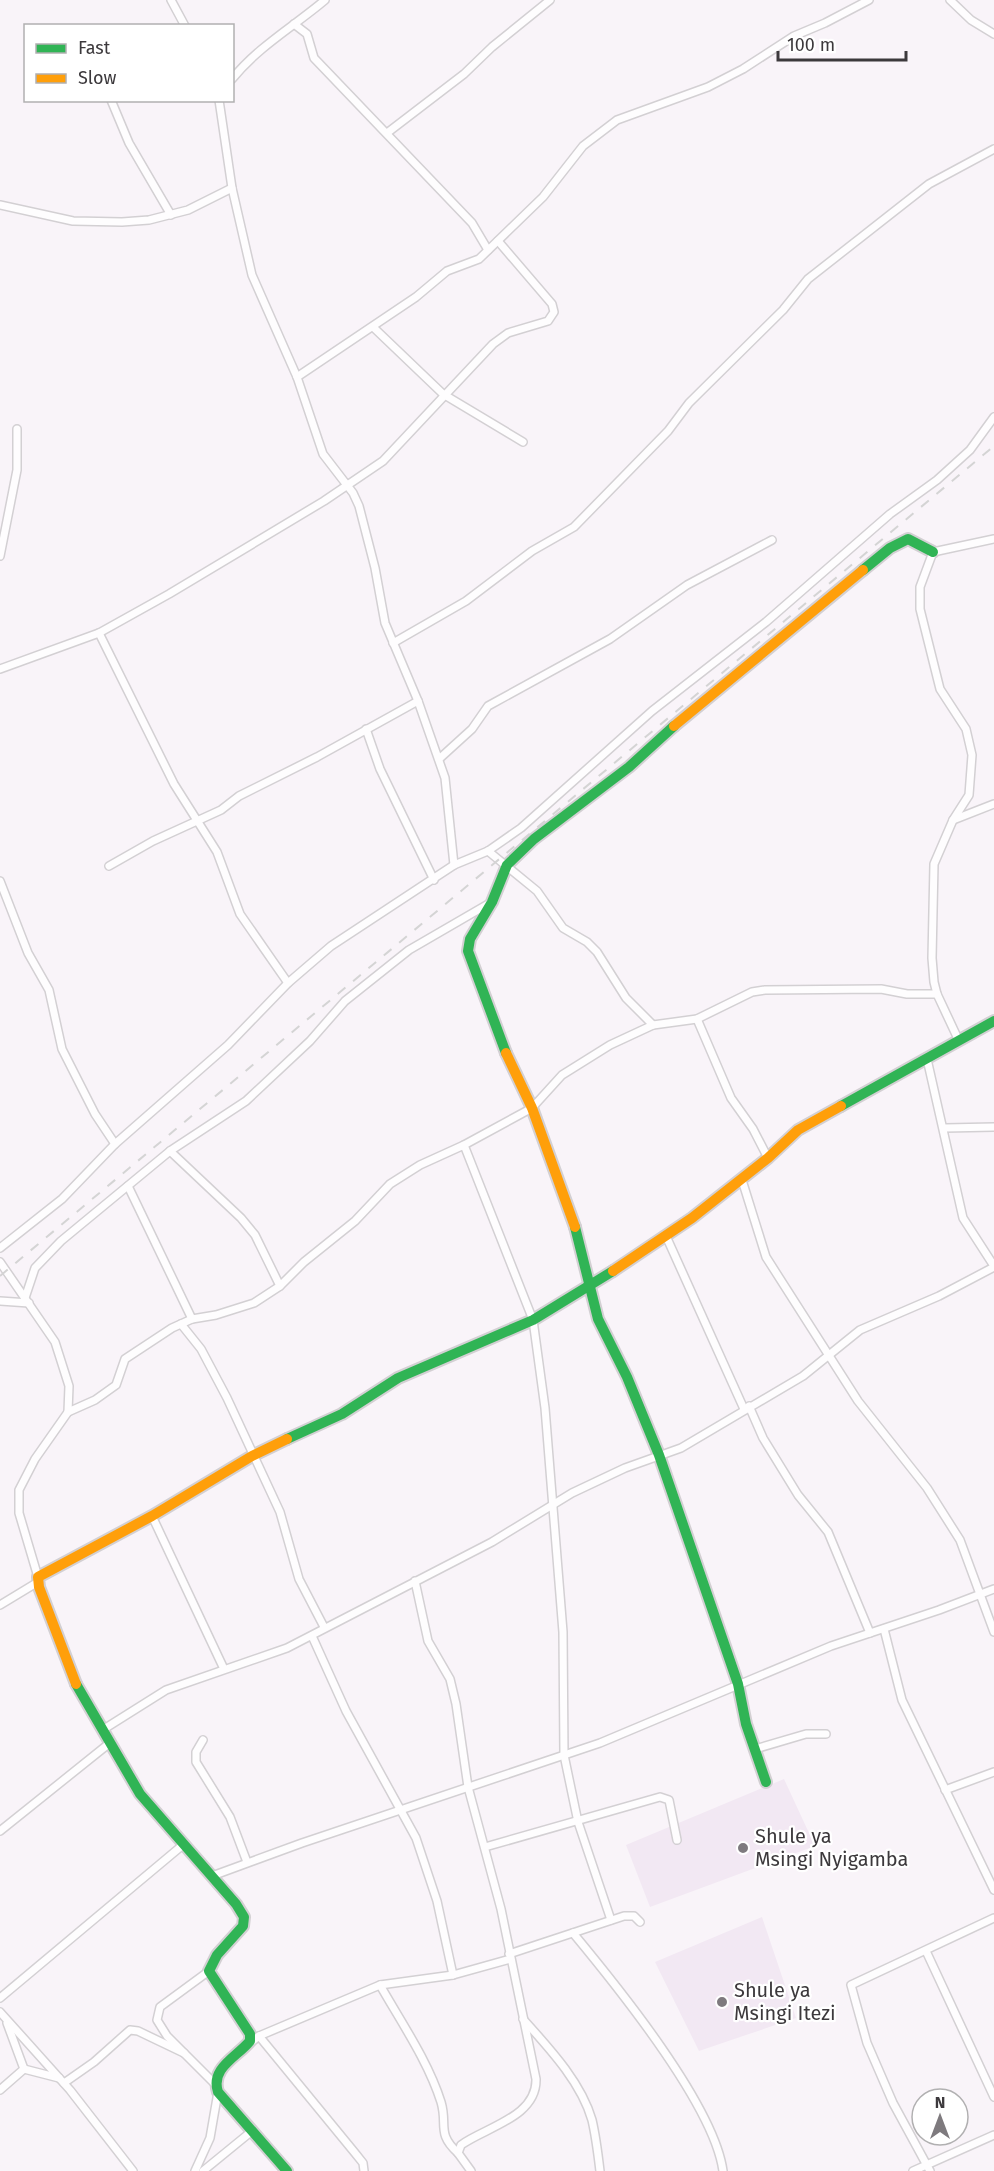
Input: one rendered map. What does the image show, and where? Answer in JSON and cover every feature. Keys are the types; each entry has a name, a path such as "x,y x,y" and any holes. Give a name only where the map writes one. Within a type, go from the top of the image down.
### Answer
{"street":[{"path":"171,0 184,24"},
{"path":"234,77 259,49 325,0"},
{"path":"387,133 464,74 492,47 550,0"},
{"path":"297,378 373,327 447,271 479,259 543,197 583,146 603,128 617,120 708,87 743,69 794,36 869,0"},
{"path":"950,0 971,20 994,34"},
{"path":"294,24 307,34 314,58 387,133 407,158 472,223 488,250"},
{"path":"112,102 129,143 171,215"},
{"path":"219,102 232,188 252,275 297,378 323,454 347,484 359,506 375,568 385,623 418,701 445,778 454,865"},
{"path":"393,643 466,602 532,551 574,527 668,431 689,403 783,310 808,279 929,184 994,149"},
{"path":"0,205 63,219 99,222 149,220 203,204 232,188"},
{"path":"0,669 99,633 214,568 347,484 383,461 443,394 500,339 508,333 548,321 554,312 552,304 498,241"},
{"path":"373,327 443,394 524,442"},
{"path":"0,1248 62,1199 115,1144 228,1045 288,983 331,946 454,865 488,851 521,828 652,711 766,622 890,513 937,480 970,450 994,417"},
{"path":"0,556 17,470 17,429"},
{"path":"766,1782 738,1684 659,1455 627,1377 598,1319 573,1225 532,1108 505,1050 468,951 470,939 492,902 507,865 534,839 629,767 667,732 739,674 751,661 890,548 908,539 933,552 994,539"},
{"path":"439,759 472,729 488,706 601,645 687,585 772,540"},
{"path":"933,552 920,587 920,609 940,689 966,729 972,745 969,795 953,820 934,864 932,875 932,958 937,994 959,1041"},
{"path":"99,633 174,784 217,852 240,914 288,983"},
{"path":"109,866 418,701"},
{"path":"366,729 380,769 434,880"},
{"path":"953,820 994,804"},
{"path":"488,851 537,891 563,928 587,942 597,952 626,998 653,1025"},
{"path":"0,881 28,953 49,990 62,1049 95,1114 115,1144"},
{"path":"27,1301 35,1268 42,1259 170,1151 254,1094 310,1041 345,1001 409,950 492,902"},
{"path":"287,2171 187,2054 167,2036 157,2020 157,2014 168,2000 209,1971 217,1955 241,1930 244,1922 236,1904 140,1794 76,1683 38,1580 19,1513 19,1490 35,1459 68,1412 95,1400 116,1385 129,1355 192,1319 216,1316 254,1303 280,1286 304,1262 355,1221 390,1184 420,1165 464,1145 532,1108 562,1074 610,1045 653,1025 697,1019 752,992 881,988 908,994 937,994"},
{"path":"697,1019 731,1098 753,1129 768,1158"},
{"path":"0,1605 38,1580 45,1571 152,1516 252,1456 342,1414 398,1377 533,1320 588,1288 666,1236 742,1180 798,1130 994,1021"},
{"path":"104,1729 166,1690 287,1648 492,1542 572,1493 698,1440 746,1408 803,1376 860,1330 939,1296 994,1266 963,1218 945,1128 927,1059"},
{"path":"945,1128 994,1127"},
{"path":"464,1145 533,1320 545,1408 563,1632 564,1755 578,1822 611,1920"},
{"path":"170,1151 248,1227 280,1286"},
{"path":"742,1180 766,1257 828,1357 874,1424 927,1488 960,1540 982,1594 994,1632"},
{"path":"128,1186 192,1319"},
{"path":"666,1236 746,1408 798,1495 828,1532 870,1633"},
{"path":"0,1262 55,1342 64,1364 69,1386 68,1412"},
{"path":"0,1301 27,1301"},
{"path":"181,1324 214,1372 280,1512 299,1579 324,1627"},
{"path":"152,1516 205,1624 224,1669"},
{"path":"415,1581 428,1641 450,1680 468,1787 485,1847 536,2079 534,2094 515,2114 467,2141 461,2145 458,2152"},
{"path":"212,1876 247,1862 600,1743 831,1646 994,1589"},
{"path":"884,1629 902,1700 994,1890"},
{"path":"312,1636 346,1711 401,1810 423,1856 445,1933 453,1975"},
{"path":"755,1749 806,1734 826,1734"},
{"path":"203,1740 196,1752 196,1762 230,1817 247,1862"},
{"path":"0,1831 111,1742"},
{"path":"945,1790 994,1772"},
{"path":"485,1847 578,1822 651,1798 667,1798 677,1840"},
{"path":"0,1998 184,1844"},
{"path":"195,2171 210,2138 218,2073 259,2036 380,1985 453,1975 611,1920 634,1916 640,1922"},
{"path":"929,2168 893,2103 867,2043 851,1985 994,1918"},
{"path":"573,1933 616,1986 684,2085 717,2147 723,2171"},
{"path":"926,1951 994,2097"},
{"path":"209,1971 250,2034 248,2045"},
{"path":"380,1985 432,2079 442,2105 443,2131 446,2140 458,2152 471,2171"},
{"path":"0,2012 62,2081 133,2171"},
{"path":"522,2018 565,2070 585,2103 596,2140 600,2171"},
{"path":"6,2019 24,2069"},
{"path":"24,2069 62,2081 94,2062 130,2030 138,2031 187,2054"},
{"path":"259,2036 356,2153 364,2171"},
{"path":"0,2090 24,2069"},
{"path":"203,2171 218,2162 252,2130"},
{"path":"913,2171 929,2168 994,2135"}],"shaded area":[{"path":"784,1779 815,1846 650,1907 626,1845"},
{"path":"762,1917 796,2018 699,2051 655,1962"}],"railway":[{"path":"0,1276 994,446"}],"traffic: fast":[{"path":"863,570 890,548 908,539 933,552"},
{"path":"506,1053 468,951 470,939 492,902 507,865 534,839 629,767 674,726"},
{"path":"841,1106 994,1021"},
{"path":"575,1227 598,1319 627,1377 659,1455 738,1684 746,1724 766,1782"},
{"path":"287,1439 342,1414 398,1378 533,1320 613,1271"},
{"path":"76,1684 140,1794 236,1904 244,1917 243,1926 217,1955 209,1971 250,2034 250,2041 221,2070 218,2076 218,2092 287,2171"}],"traffic: slow":[{"path":"674,726 863,570"},
{"path":"506,1053 532,1108 575,1227"},
{"path":"613,1271 692,1218 768,1158 798,1130 841,1106"},
{"path":"76,1684 39,1587 38,1577 152,1516 252,1456 287,1439"}],"place":[{"name":"Shule ya Msingi Nyigamba","path":"743,1848"},
{"name":"Shule ya Msingi Itezi","path":"722,2002"}]}
